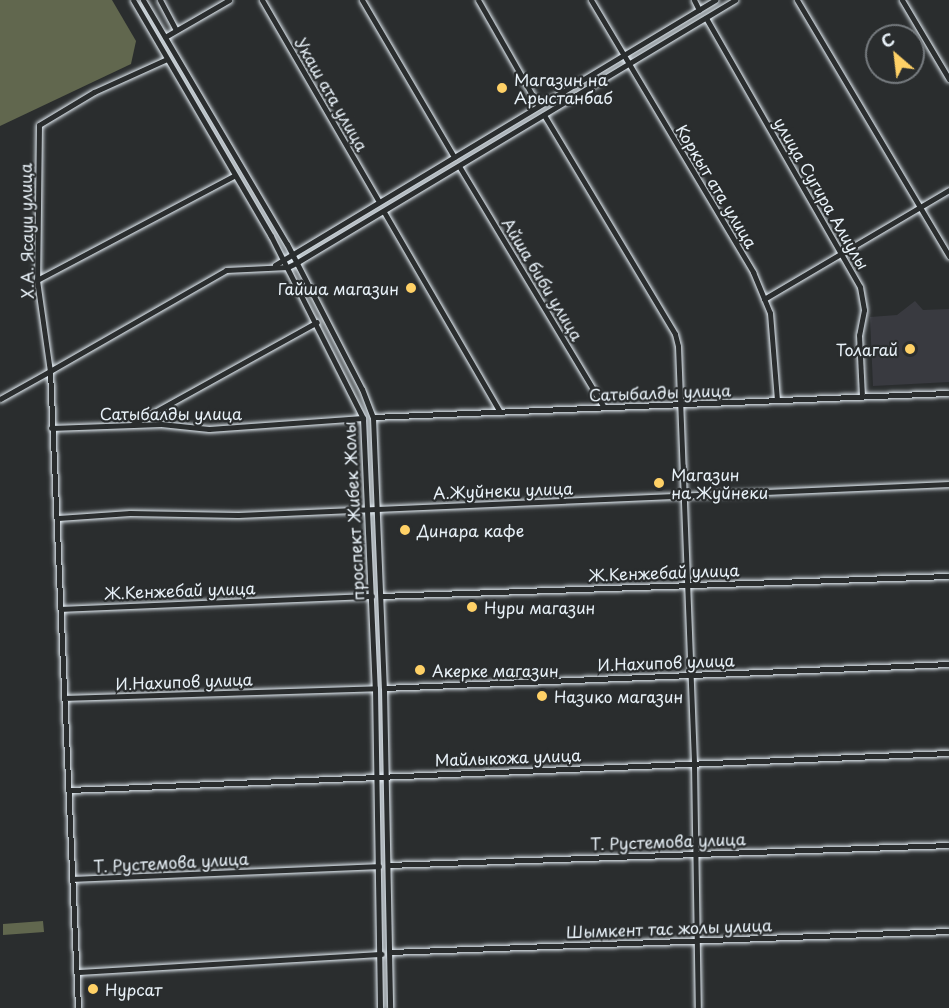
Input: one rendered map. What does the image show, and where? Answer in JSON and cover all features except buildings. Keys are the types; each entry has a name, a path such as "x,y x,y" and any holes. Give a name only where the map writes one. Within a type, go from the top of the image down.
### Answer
{"street":[{"name":"проспект Жибек Жолы","path":"133,0 288,267 363,418 375,688 381,954 380,1008"},
{"name":"проспект Жибек Жолы","path":"143,0 292,255 362,389 373,417 384,688 390,1008"},
{"path":"160,0 176,30"},
{"path":"165,37 229,0"},
{"name":"Укаш ата улица","path":"262,0 379,202"},
{"path":"362,0 454,157"},
{"path":"478,0 538,105"},
{"name":"Коркыт ата улица","path":"591,0 753,272 770,314 777,400"},
{"path":"694,0 699,10"},
{"path":"275,265 715,0"},
{"path":"0,399 226,270 275,265 288,267 296,263 735,0"},
{"path":"797,0 949,256"},
{"path":"902,0 949,79"},
{"name":"улица Сугира Алиулы","path":"706,18 860,287 864,310 860,335 862,396"},
{"name":"Х.А. Ясауи улица","path":"78,1008 50,371 38,280 39,125 94,92 167,59"},
{"path":"544,115 675,334 694,764 698,1008"},
{"name":"Айша биби улица","path":"459,166 604,407"},
{"path":"38,280 235,175"},
{"path":"764,298 949,190"},
{"path":"384,212 500,412"},
{"path":"132,425 317,322"},
{"name":"Сатыбалды улица","path":"373,417 949,393"},
{"name":"Сатыбалды улица","path":"51,428 132,425 209,429 363,418"},
{"name":"А.Жуйнеки улица","path":"57,518 368,509 949,484"},
{"name":"Ж.Кенжебай улица","path":"381,596 949,576"},
{"name":"Ж.Кенжебай улица","path":"61,609 372,596"},
{"name":"И.Нахипов улица","path":"384,688 949,664"},
{"name":"И.Нахипов улица","path":"65,698 375,688"},
{"name":"Майлыкожа улица","path":"69,790 949,753"},
{"name":"Т. Рустемова улица","path":"388,865 949,846"},
{"name":"Т. Рустемова улица","path":"73,879 379,866"},
{"name":"Шымкент тас жолы улица","path":"390,952 949,931"},
{"path":"77,972 381,954"}],"shaded area":[{"name":"Толагай","path":"915,301 923,310 949,309 949,382 873,386 870,317 897,315"}],"green space":[{"path":"0,0 112,0 136,41 131,64 0,126"},
{"path":"43,921 44,932 3,935 3,924"}],"place":[{"name":"Магазин на Арыстанбаб","path":"502,88"},
{"name":"Гайша магазин","path":"411,288"},
{"name":"Толагай","path":"910,349"},
{"name":"Магазин на Жуйнеки","path":"659,483"},
{"name":"Динара кафе","path":"405,530"},
{"name":"Нури магазин","path":"472,607"},
{"name":"Акерке магазин","path":"420,670"},
{"name":"Назико магазин","path":"542,696"},
{"name":"Нурсат","path":"93,989"}]}
